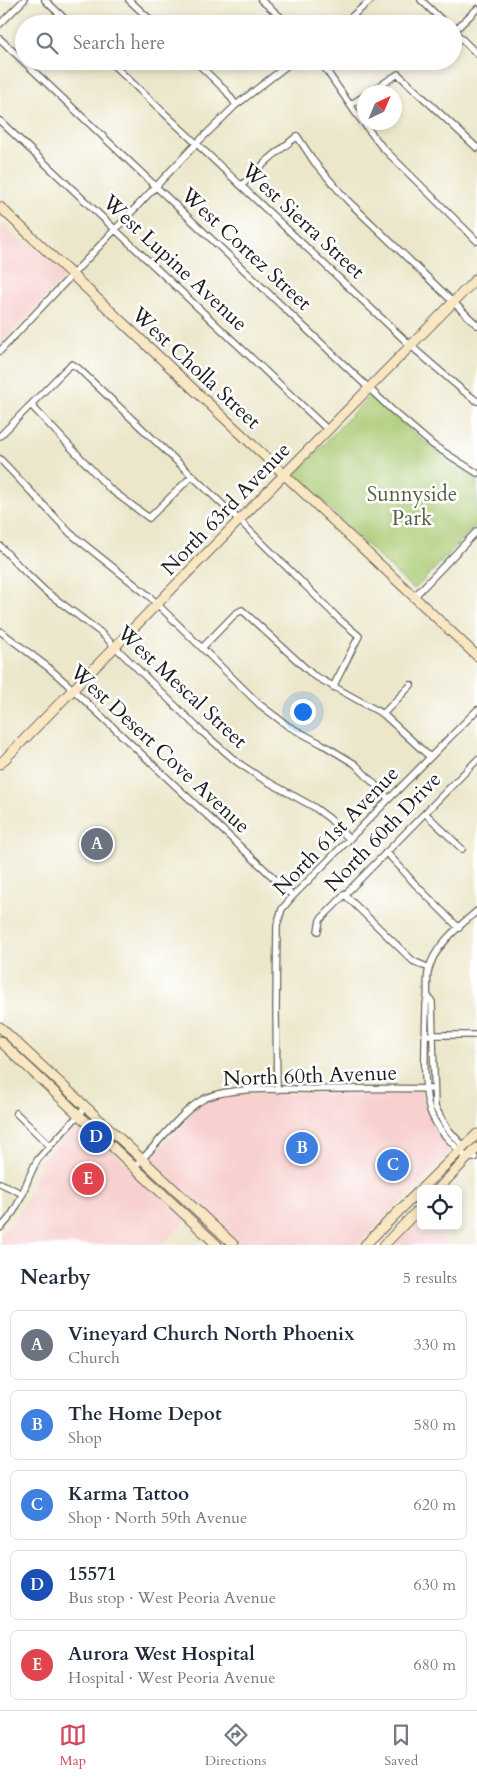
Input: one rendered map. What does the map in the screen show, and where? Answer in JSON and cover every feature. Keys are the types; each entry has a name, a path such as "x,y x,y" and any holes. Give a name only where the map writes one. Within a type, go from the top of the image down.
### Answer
{"street":[{"path":"0,24 24,0"},
{"path":"45,0 61,15"},
{"path":"129,0 145,15"},
{"path":"261,0 278,15"},
{"path":"354,15 371,0"},
{"path":"421,0 437,15"},
{"path":"462,23 477,9"},
{"name":"West Cortez Street","path":"0,39 15,53"},
{"path":"462,39 477,54"},
{"name":"West Cortez Street","path":"33,70 369,388 433,444 477,474"},
{"name":"West Sierra Street","path":"119,70 411,346 477,401"},
{"path":"204,70 226,91 236,105"},
{"path":"0,351 197,143 236,105 281,70"},
{"path":"326,70 367,129 393,159 477,241"},
{"path":"381,85 398,74 477,148"},
{"path":"350,105 357,100"},
{"name":"West Lupine Avenue","path":"0,121 328,430"},
{"path":"242,185 297,136 315,163 347,200 477,325"},
{"name":"West Cholla Street","path":"0,207 477,656"},
{"name":"North 63rd Avenue","path":"0,764 477,278"},
{"path":"0,436 66,368 72,364 78,368 239,520 339,619 359,636 334,687"},
{"path":"30,405 110,489 150,518 192,476"},
{"path":"0,459 70,533 130,580 157,604 259,704 288,726 354,764 389,799"},
{"path":"414,597 477,531"},
{"name":"West Mescal Street","path":"0,546 45,591 100,632 201,730 237,762 261,778 314,807 330,819 349,840"},
{"path":"202,648 235,614 242,610 313,675 383,714 430,757"},
{"name":"West Desert Cove Avenue","path":"0,631 49,668 293,896"},
{"path":"383,714 411,685"},
{"name":"North 61st Avenue","path":"277,1090 277,925 282,909 477,710"},
{"name":"North 60th Drive","path":"318,931 320,920 344,894 477,760"},
{"path":"425,813 462,849"},
{"path":"386,852 402,868 414,884 459,928"},
{"path":"344,894 413,961 429,968"},
{"name":"North 60th Avenue","path":"134,1167 187,1111 202,1100 215,1095 232,1091 434,1088 426,1004 429,968 435,954 477,911"},
{"path":"0,1027 234,1245"},
{"path":"0,1035 19,1053 27,1052"},
{"path":"429,1035 477,1035"},
{"name":"North 60th Avenue","path":"426,1088 429,1035"},
{"path":"0,1041 217,1244 224,1236"},
{"path":"426,1088 428,1106 443,1133 474,1156 442,1185"},
{"path":"434,1088 438,1113 462,1148"},
{"path":"0,1228 10,1219 23,1194 32,1169 44,1152 86,1107"},
{"path":"16,1113 50,1146"},
{"path":"425,1185 477,1134"},
{"path":"0,1183 23,1194"},
{"path":"365,1245 417,1193"},
{"path":"384,1245 417,1211"}],"shaded area":[{"path":"0,222 21,241 32,245 63,273 64,278 0,344"},
{"path":"419,1092 424,1097 427,1111 434,1126 451,1149 358,1245 242,1245 152,1162 153,1156 196,1108 211,1099 228,1094"},
{"path":"79,1122 187,1220 162,1245 0,1245 0,1235 19,1215 41,1162"},
{"path":"417,1217 417,1230 434,1230 449,1245 390,1245"}],"green space":[{"name":"Sunnyside Park","path":"371,396 425,442 477,479 477,524 415,589 338,518 296,474"}],"place":[{"name":"Vineyard Church North Phoenix","path":"97,844"},
{"name":"15571","path":"96,1137"},
{"name":"The Home Depot","path":"302,1148"},
{"name":"Karma Tattoo","path":"393,1165"},
{"name":"Aurora West Hospital","path":"88,1179"}]}
